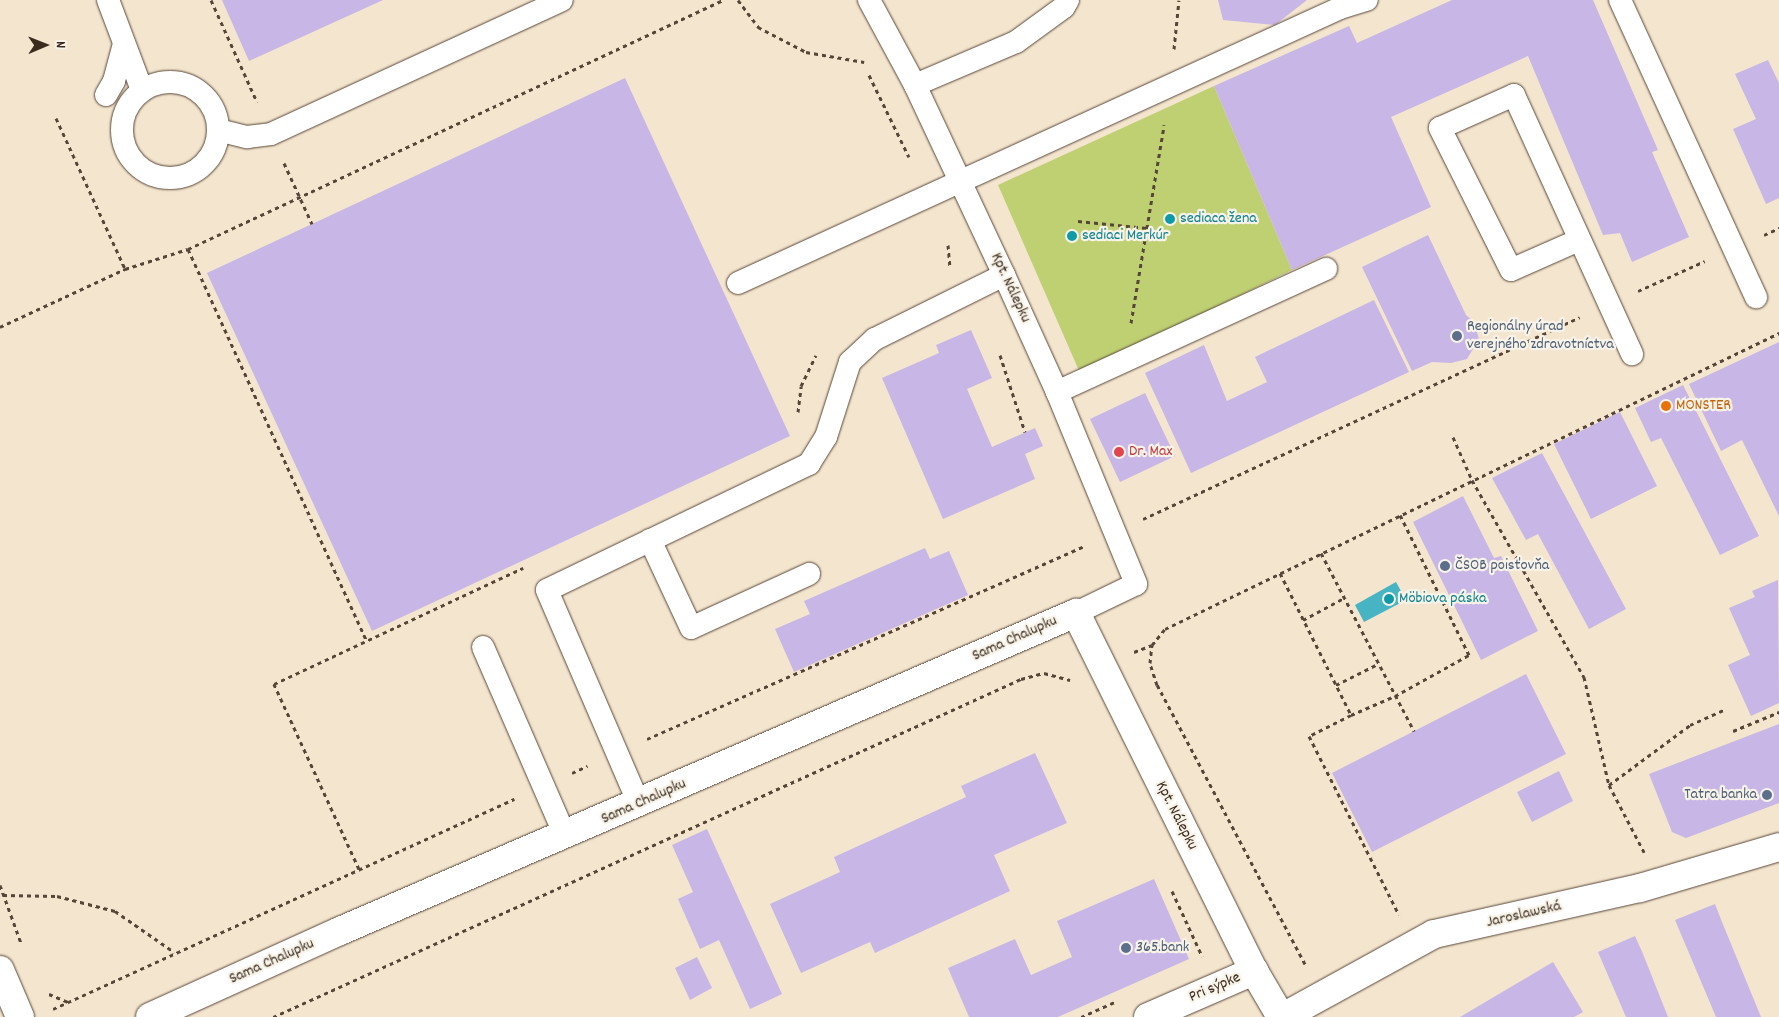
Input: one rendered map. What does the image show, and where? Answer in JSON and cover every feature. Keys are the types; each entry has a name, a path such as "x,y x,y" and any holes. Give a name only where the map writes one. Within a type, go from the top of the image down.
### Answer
{"street":[{"name":"Sama Chalupku","path":"150,1017 340,931 565,836 1076,613"},
{"name":"Kpt. Nálepku","path":"1076,613 1254,972 1282,1017"},
{"name":"Jaroslawská","path":"1282,1017 1415,947 1434,934 1640,888 1779,847"},
{"path":"0,970 33,1015"},
{"name":"Pri sýpke","path":"1148,1017 1254,972"}],"lane":[{"path":"218,130 247,137 271,134 562,0"},
{"name":"Kpt. Nálepku","path":"869,0 915,85 1004,275 1057,392 1113,534 1136,584"},
{"path":"915,85 1016,42 1064,7 1068,0"},
{"path":"738,283 1340,8 1367,0"},
{"path":"1620,0 1756,297"},
{"path":"116,6 124,43 142,90"},
{"path":"106,95 114,81 124,43"},
{"path":"161,82 182,83 201,92 214,109 218,130 215,148 205,163 191,173 174,178 150,174 131,158 122,134 126,110 142,90 161,82"},
{"path":"1579,240 1511,270 1440,128 1514,95 1632,354"},
{"path":"1057,392 1326,269"},
{"path":"639,804 547,590 809,464 826,437 850,362 875,339 1004,275"},
{"path":"650,540 691,628 809,574"},
{"name":"Sama Chalupku","path":"1076,613 1136,584"},
{"path":"483,647 565,836"}],"path":[{"path":"0,327 125,269 188,249 723,0"},
{"path":"738,0 758,27 806,52 864,62"},
{"path":"1171,86 1179,0"},
{"path":"859,53 909,157"},
{"path":"56,118 125,269"},
{"path":"1125,361 1160,153"},
{"path":"1078,221 1147,228"},
{"path":"33,1015 617,753 1113,534 1608,304 1779,228"},
{"path":"188,249 367,641"},
{"path":"1323,997 1157,686 1150,663 1152,645 1165,629 1779,333"},
{"path":"1000,355 1025,432"},
{"path":"1453,437 1472,480 1584,677 1610,785 1648,860"},
{"path":"1400,515 1470,655 1395,696 1308,736 1415,947"},
{"path":"1321,553 1414,731"},
{"path":"1280,573 1351,715"},
{"path":"1303,620 1344,598"},
{"path":"1336,685 1378,664"},
{"path":"273,1017 1021,680 1044,673 1071,680 1077,688"},
{"path":"1610,785 1690,725 1724,710"},
{"path":"1733,731 1779,712"},
{"path":"1168,882 1218,987"},
{"path":"3,895 57,896 115,911 174,952"}],"green space":[{"path":"1214,86 1292,270 1080,373 998,185"}],"water":[{"path":"1396,582 1406,600 1364,622 1355,605"}],"building":[{"path":"222,0 383,0 249,61"},
{"path":"1218,0 1307,0 1275,25 1223,20"},
{"path":"1452,0 1593,0 1658,150 1652,152 1689,237 1632,262 1620,233 1603,235 1528,56 1391,117 1431,207 1292,270 1214,86 1349,26 1357,43"},
{"path":"1768,60 1779,83 1779,198 1766,204 1733,129 1756,119 1735,74"},
{"path":"625,78 790,436 372,631 207,273"},
{"path":"1428,235 1466,315 1474,322 1479,339 1467,359 1451,363 1432,362 1412,371 1362,267"},
{"path":"1374,300 1409,372 1191,473 1145,373 1204,345 1227,401 1267,382 1255,357"},
{"path":"971,330 992,378 967,389 992,447 1035,428 1043,446 1025,454 1035,479 943,519 882,378 939,353 936,345"},
{"path":"1779,342 1779,516 1742,440 1721,451 1689,384"},
{"path":"1683,385 1759,536 1720,555 1661,438 1651,442 1635,408"},
{"path":"1145,393 1175,456 1120,482 1090,419"},
{"path":"1620,412 1657,486 1591,519 1554,444"},
{"path":"1542,453 1626,609 1589,629 1538,534 1526,540 1492,478"},
{"path":"1463,496 1494,558 1501,556 1538,631 1481,660 1413,522"},
{"path":"925,548 930,559 949,551 968,595 794,672 775,629 810,614 804,601"},
{"path":"1778,580 1779,703 1751,716 1728,665 1750,655 1729,608 1755,597 1752,591"},
{"path":"1526,674 1566,754 1372,852 1332,773"},
{"path":"1779,724 1779,803 1686,838 1672,832 1649,774"},
{"path":"1035,753 1067,823 994,855 1010,891 875,953 870,942 801,973 770,904 840,872 834,857 966,797 961,786"},
{"path":"1559,771 1573,801 1532,822 1517,792"},
{"path":"707,829 782,994 750,1009 719,940 700,949 678,899 693,892 672,845"},
{"name":"365.bank","path":"1154,879 1189,959 1058,1017 969,1017 948,968 1015,939 1031,975 1072,957 1057,921"},
{"path":"1715,904 1761,1017 1716,1017 1675,920"},
{"path":"1635,936 1668,1017 1626,1017 1598,952"},
{"path":"697,957 712,988 690,1000 675,968"},
{"path":"1553,962 1583,1012 1574,1017 1460,1017"}],"place":[{"name":"sediaca žena","path":"1170,219"},
{"name":"sediaci Merkúr","path":"1072,236"},
{"name":"Regionálny úrad verejného zdravotníctva","path":"1457,336"},
{"name":"MONSTER","path":"1666,406"},
{"name":"Dr. Max","path":"1119,452"},
{"name":"ČSOB poisťovňa","path":"1445,566"},
{"name":"Möbiova páska","path":"1389,599"},
{"name":"Tatra banka","path":"1767,795"},
{"name":"365.bank","path":"1126,948"}]}
